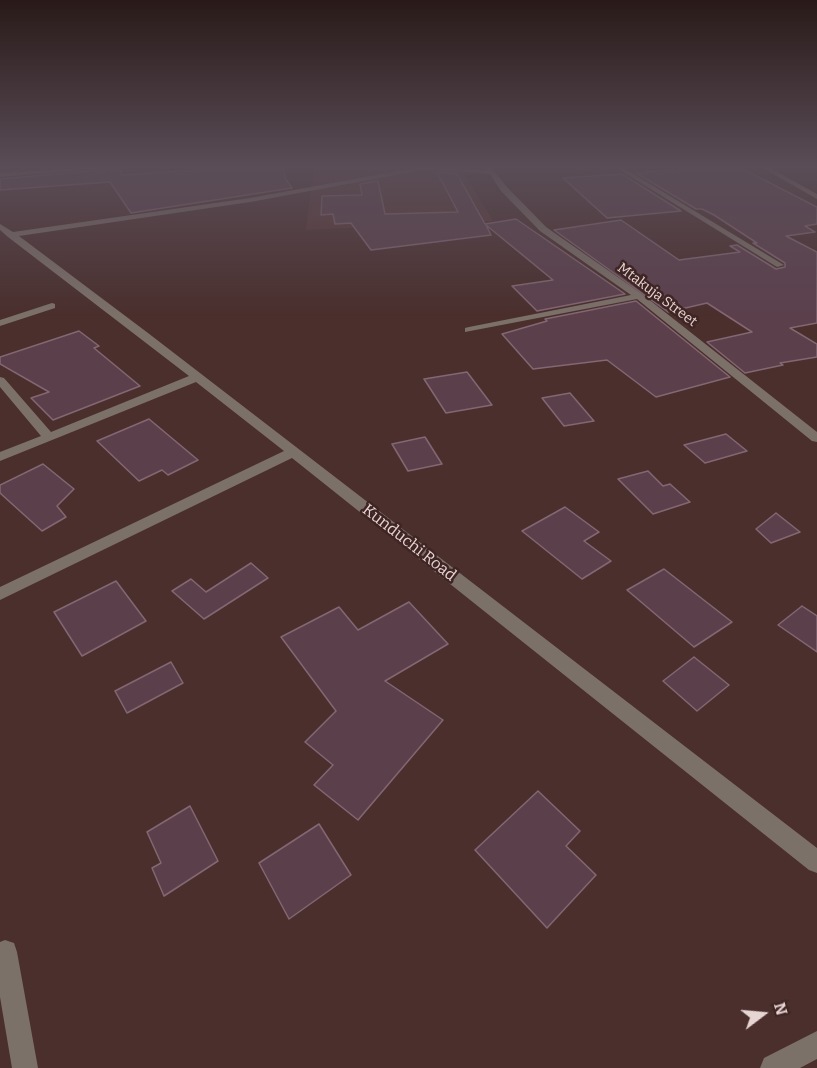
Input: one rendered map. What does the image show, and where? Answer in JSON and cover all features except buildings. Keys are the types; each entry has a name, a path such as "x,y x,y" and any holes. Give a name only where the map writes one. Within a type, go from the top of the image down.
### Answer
{"street":[{"path":"5,231 116,217"},
{"name":"Mtakuja Street","path":"531,217 543,229 639,296 817,438"},
{"path":"700,217 780,266"},
{"name":"Kunduchi Road","path":"5,231 294,452 817,862"},
{"path":"469,330 639,296"},
{"path":"0,323 52,306"},
{"path":"0,457 197,377"},
{"path":"0,380 49,437"},
{"path":"0,594 294,452"},
{"path":"5,952 25,1068"},
{"path":"774,1068 817,1044"}],"shaded area":[{"path":"308,217 490,217 493,221 306,230"}]}
